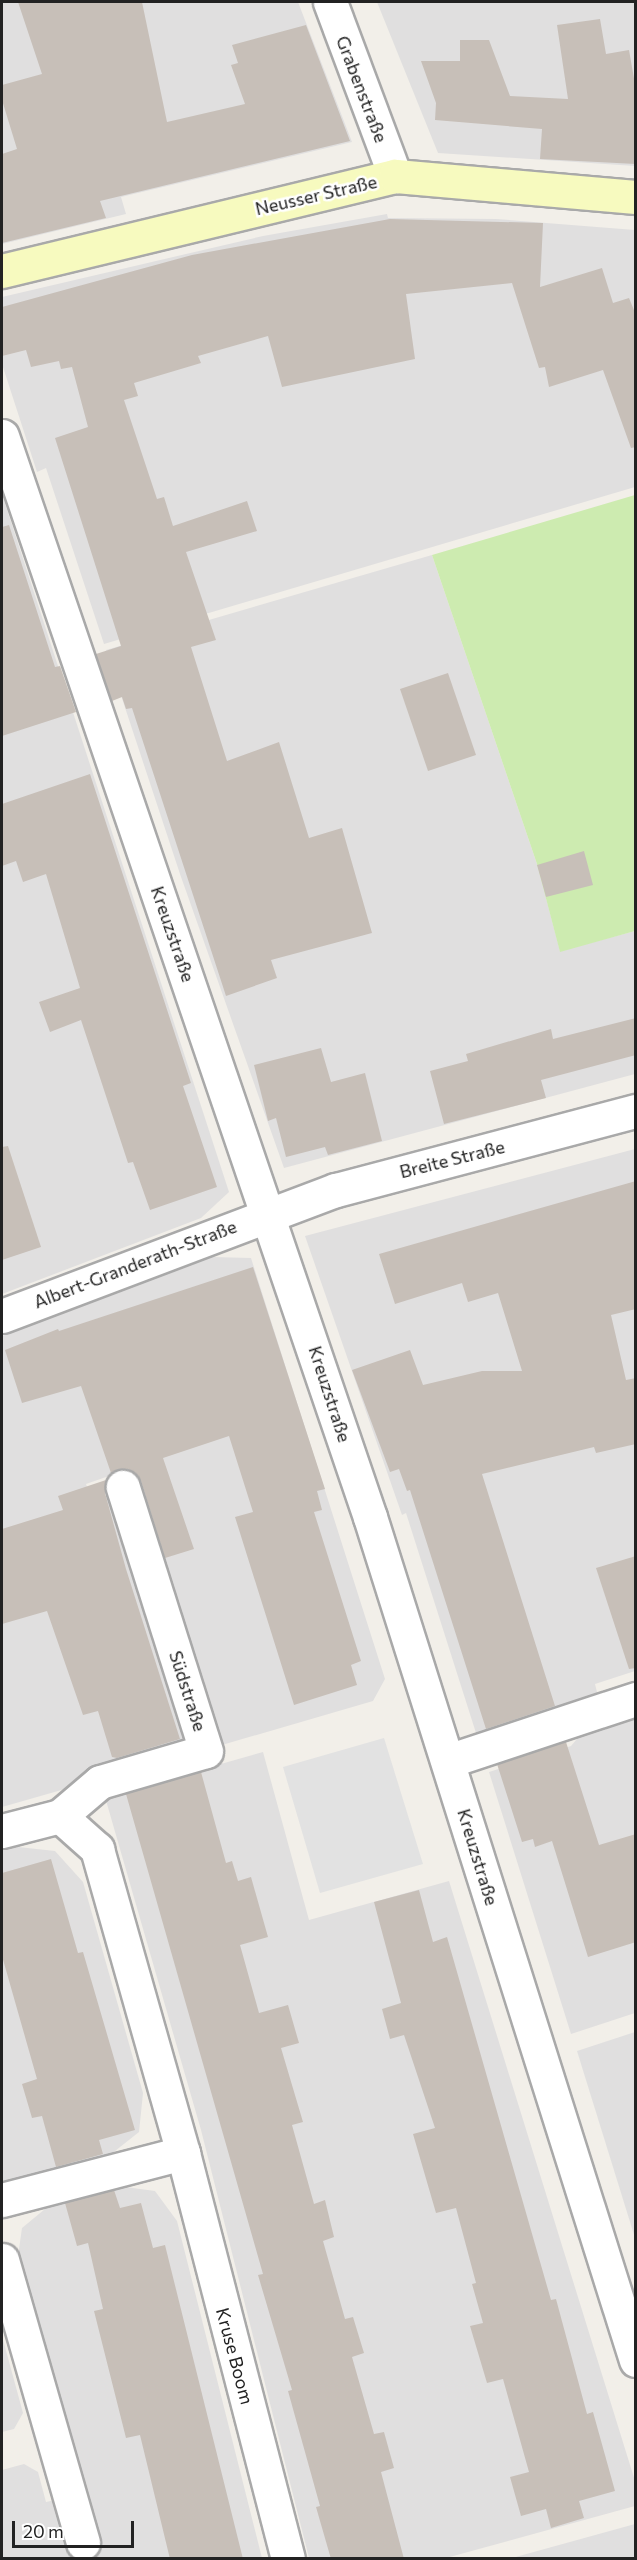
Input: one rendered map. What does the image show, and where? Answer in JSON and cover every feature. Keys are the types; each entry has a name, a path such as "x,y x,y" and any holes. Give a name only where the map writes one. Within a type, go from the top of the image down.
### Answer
{"street":[{"name":"Grabenstraße","path":"330,2 395,176"},
{"name":"Neusser Straße","path":"2,271 395,176 636,197"},
{"name":"Kreuzstraße","path":"2,436 269,1212 448,1761 636,2360"},
{"name":"Breite Straße","path":"269,1212 393,1174 636,1111"},
{"name":"Albert-Granderath-Straße","path":"2,1316 269,1212"},
{"name":"Südstraße","path":"2,1831 60,1816 100,1782 207,1751 123,1486"},
{"path":"448,1761 636,1699"},
{"name":"Kruse Boom","path":"60,1816 97,1849 183,2153 288,2559"},
{"path":"2,2200 183,2153"},
{"path":"2,2260 83,2543"}],"shaded area":[{"path":"2,2 298,2 352,142 121,197 126,214 2,244"},
{"path":"377,2 635,2 635,166 438,153"},
{"path":"387,214 388,218 496,219 635,230 635,487 104,644 46,468 37,472 2,364 2,297 263,236"},
{"path":"2,494 229,1192 201,1218 2,1294"},
{"path":"432,555 537,864 560,951 635,931 635,1074 284,1168 180,874 106,650"},
{"path":"635,1149 635,1671 595,1684 598,1696 476,1733 406,1513 402,1515 305,1236"},
{"path":"212,1257 251,1258 385,1679 373,1701 215,1747 126,1470 86,1484 92,1501 110,1495 194,1743 79,1785 2,1807 2,1336"},
{"path":"631,1707 636,1720 635,2013 571,2034 489,1772 571,1746 593,1720"},
{"path":"384,1738 423,1864 320,1893 283,1767"},
{"path":"263,1752 309,1920 449,1881 635,2481 635,2506 446,2558 309,2558 201,2130 105,1797"},
{"path":"9,1846 55,1851 83,1882 143,2093 139,2132 110,2155 2,2184 2,1848"},
{"path":"636,2032 635,2238 577,2051"},
{"path":"118,2186 155,2191 177,2221 262,2558 2,2558 2,2470 24,2464 38,2472 46,2502 60,2499 17,2263 22,2228 51,2204"},
{"path":"2,2336 23,2413 14,2429 2,2432"},
{"path":"635,2524 635,2558 512,2558"}],"green space":[{"path":"635,495 635,931 560,952 537,864 432,555"}],"building":[{"path":"18,2 142,2 167,122 245,104 231,65 238,63 232,45 306,25 350,141 100,201 106,218 2,243 2,154 17,149 2,100 2,85 42,74"},
{"path":"600,19 606,54 629,50 636,90 636,164 540,159 542,129 435,120 436,103 421,61 460,61 460,40 489,40 510,96 568,99 557,25"},
{"path":"390,219 543,223 540,287 602,268 613,303 629,298 636,315 636,447 631,448 603,370 549,387 545,367 539,368 512,283 406,294 415,359 282,387 268,336 198,356 201,363 134,383 138,396 124,400 157,499 164,497 173,526 247,501 257,531 186,552 216,640 191,647 227,761 279,742 309,838 342,828 372,933 271,960 277,978 226,996 132,708 126,709 122,697 112,701 96,654 121,646 55,438 88,427 72,367 61,369 59,361 31,367 26,350 2,356 2,307 192,255"},
{"path":"9,525 55,667 60,666 76,712 2,736 2,527"},
{"path":"448,673 476,755 428,771 400,689"},
{"path":"90,774 191,1083 183,1086 217,1187 150,1210 133,1162 128,1163 81,1020 50,1032 39,1002 80,988 46,874 23,882 16,861 2,866 2,804"},
{"path":"584,851 593,885 546,897 537,865"},
{"path":"636,1018 636,1055 541,1080 546,1098 444,1124 430,1071 468,1061 466,1054 551,1029 553,1039"},
{"path":"321,1048 331,1082 365,1073 382,1141 328,1155 325,1147 286,1157 276,1118 268,1121 254,1065"},
{"path":"8,1146 41,1247 2,1260 2,1147"},
{"path":"636,1181 636,1309 611,1315 626,1380 636,1378 636,1444 596,1453 594,1447 482,1474 555,1706 486,1729 410,1490 407,1491 399,1469 390,1472 352,1370 410,1350 423,1385 482,1371 522,1371 498,1293 468,1302 462,1283 395,1304 379,1254"},
{"path":"253,1267 325,1489 317,1491 322,1510 314,1512 361,1661 351,1665 357,1685 294,1705 235,1517 253,1512 229,1436 163,1458 194,1549 165,1558 141,1481 128,1469 111,1473 81,1386 22,1403 5,1350 58,1329 59,1331"},
{"path":"106,1480 105,1493 126,1569 180,1739 117,1758 112,1757 98,1711 83,1715 47,1611 2,1624 2,1529 63,1510 58,1496"},
{"path":"636,1556 636,1668 629,1669 596,1568"},
{"path":"566,1742 599,1845 636,1834 636,1942 588,1957 552,1841 535,1847 533,1839 522,1842 497,1764"},
{"path":"201,1772 226,1863 232,1861 238,1881 251,1877 268,1937 240,1945 259,2013 288,2005 299,2043 281,2048 303,2122 292,2125 314,2204 325,2200 334,2237 323,2241 345,2319 353,2317 364,2353 352,2357 374,2434 384,2432 394,2468 381,2472 404,2559 331,2559 316,2507 320,2506 288,2391 292,2390 258,2275 263,2274 126,1794"},
{"path":"51,1859 78,1953 83,1952 135,2130 99,2140 103,2154 56,2167 42,2116 32,2118 22,2084 37,2079 2,1956 2,1873"},
{"path":"419,1890 433,1942 447,1937 551,2300 556,2299 587,2414 593,2412 615,2491 579,2501 584,2518 551,2528 546,2509 521,2516 510,2477 529,2472 503,2379 487,2383 470,2326 483,2323 472,2284 476,2283 456,2208 436,2213 413,2134 435,2128 404,2035 390,2039 382,2009 401,2003 374,1902"},
{"path":"114,2190 120,2208 141,2203 153,2248 165,2245 243,2559 170,2559 140,2435 126,2438 94,2311 103,2309 88,2243 77,2246 65,2203"}]}
